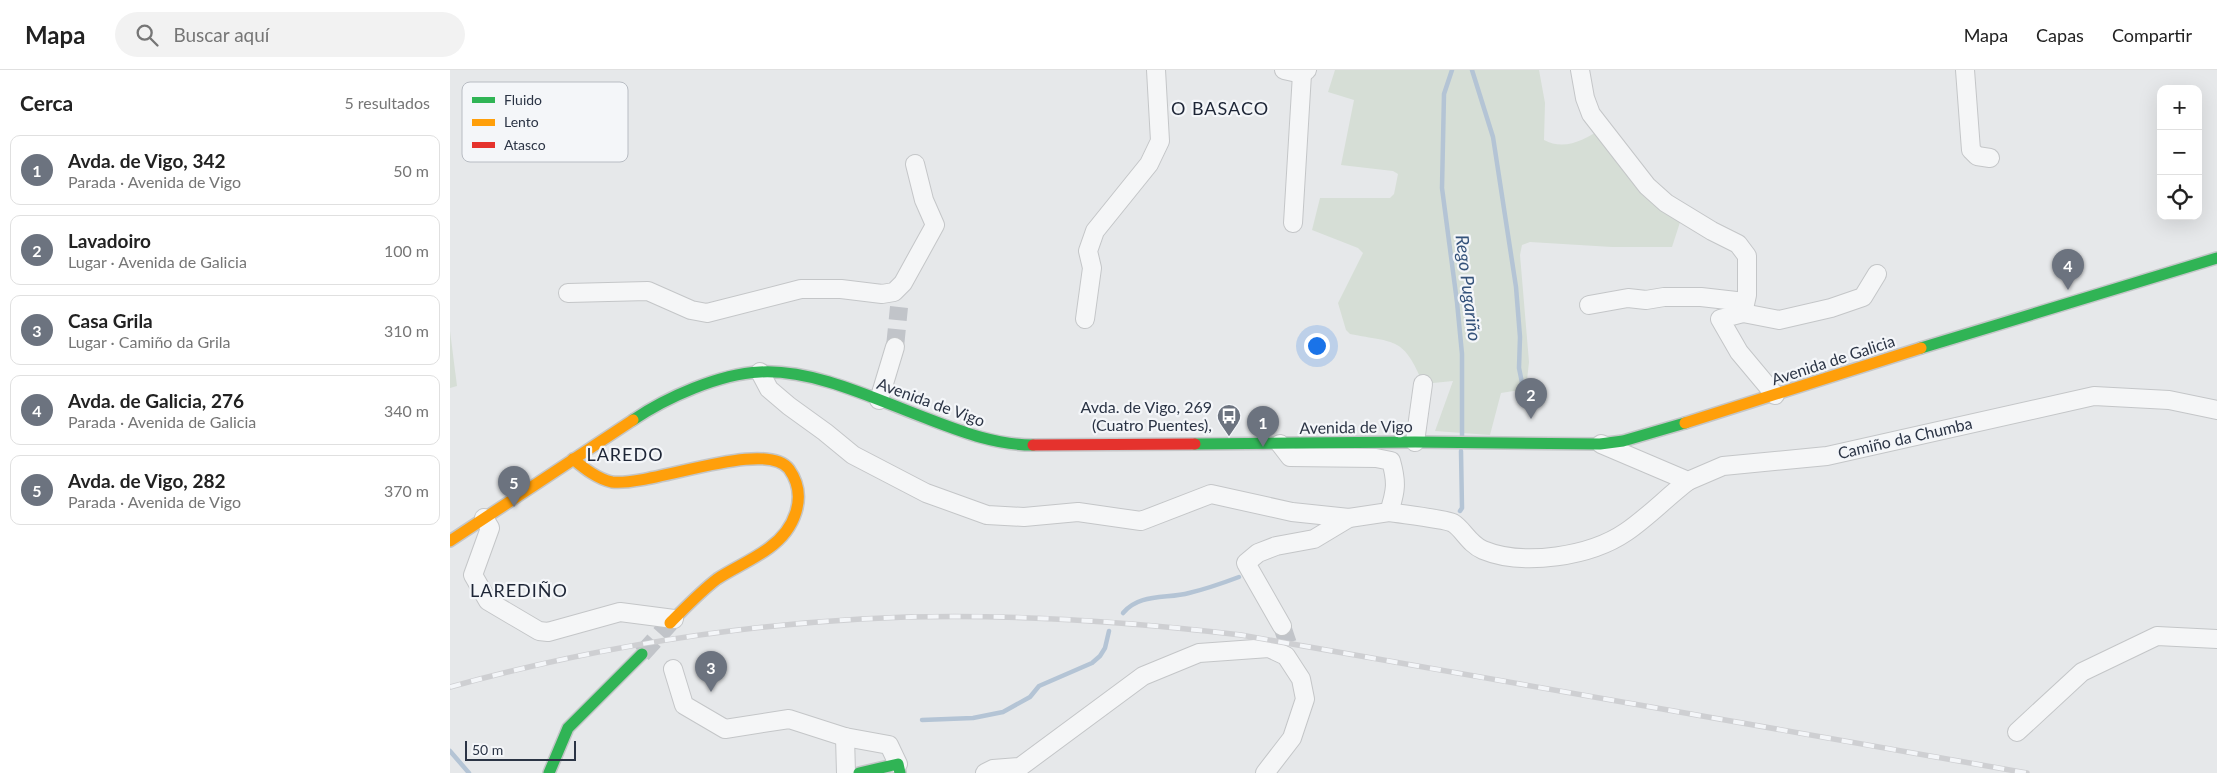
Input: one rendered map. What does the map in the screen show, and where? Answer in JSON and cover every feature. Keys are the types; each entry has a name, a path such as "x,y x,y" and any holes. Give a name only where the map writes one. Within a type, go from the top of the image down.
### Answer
{"main road":[{"name":"Avenida de Galicia","path":"1451,442 1600,444 1623,441 2217,258"},
{"name":"Avenida de Vigo","path":"450,541 643,413 697,387 729,377 760,372 790,374 831,383 976,437 1011,445 1451,442"},
{"path":"573,459 603,480 613,482 632,481 742,459 762,459 784,464 794,477 799,491 799,502 793,520 782,536 768,550 724,574 704,590 672,621"},
{"path":"549,773 568,728 642,654"},
{"path":"859,773 899,768"}],"street":[{"path":"1085,319 1092,268 1088,251 1095,231 1149,164 1160,141 1156,70"},
{"path":"1284,70 1305,72 1293,223"},
{"path":"1580,70 1585,98 1592,114 1647,186 1666,203 1712,231 1738,244 1747,256 1744,307"},
{"path":"1965,70 1971,150 1977,156 1990,158"},
{"path":"568,292 648,291 691,310 707,313 801,290 841,289 882,294 896,299 902,282 935,225 924,200 915,164"},
{"path":"1589,305 1628,298 1646,300 1664,297 1701,297 1744,307 1778,320 1831,308 1864,297 1876,274"},
{"path":"1744,307 1720,319 1739,352 1775,395"},
{"path":"879,400 895,347"},
{"path":"760,372 769,389 853,455 926,492 987,515 1024,517 1078,512 1141,521 1211,494 1292,512 1349,518"},
{"path":"1420,442 1423,384"},
{"name":"Camiño da Chumba","path":"1349,518 1389,512 1452,523 1469,541 1483,550 1520,559 1537,558 1573,553 1604,545 1627,531 1688,481 1723,466 1827,456 2094,396 2170,400 2217,410"},
{"path":"1280,444 1290,457 1376,458 1391,461 1396,479 1394,496 1389,512"},
{"path":"1600,444 1688,481"},
{"path":"484,518 490,528 472,575 488,601 534,629 548,632 620,612 672,621"},
{"path":"1282,626 1246,563 1258,553 1276,546 1314,539 1349,518"},
{"path":"2017,732 2082,672 2157,636 2217,639"},
{"path":"1265,773 1292,738 1305,699 1301,679 1289,647"},
{"path":"985,773 993,769 1020,767 1143,676 1199,653 1269,648 1286,656 1301,679"},
{"path":"673,669 684,706 726,729 789,720 845,738 889,745 899,768"},
{"path":"845,738 846,773"}],"shaded area":[{"path":"1335,70 1539,70 1545,103 1544,140 1559,144 1574,143 1602,128 1683,213 1672,247 1612,247 1530,242 1522,245 1520,255 1529,362 1526,389 1501,393 1490,435 1435,431 1453,381 1423,384 1410,358 1397,345 1388,341 1350,334 1346,330 1338,303 1363,253 1358,248 1312,230 1320,198 1390,198 1394,194 1398,174 1393,171 1341,165 1354,100 1328,92"},
{"path":"450,331 457,386 450,388"}],"waterway":[{"name":"Rego Pugariño","path":"1452,70 1444,94 1442,188 1462,354 1462,436"},
{"path":"1472,70 1493,137 1516,287 1520,337 1519,368 1527,407"},
{"name":"Rego Pugariño","path":"1460,511 1462,508 1461,451"},
{"name":"Rego Pugariño","path":"1123,613 1137,602 1145,599 1181,595 1239,577"},
{"name":"Rego Pugariño","path":"922,720 973,718 1003,712 1030,697 1039,686 1092,663 1105,648 1109,631"},
{"path":"450,751 469,773"}],"tunnel":[{"path":"895,347 899,307"},
{"path":"642,654 670,623"},
{"path":"1282,626 1289,647"}],"railway":[{"path":"450,687 602,651 705,634 757,628 909,617 956,616 1051,619 1146,625 1241,635 2027,773"}],"traffic: fast":[{"path":"1921,348 2217,258"},
{"path":"633,420 677,395 711,382 744,374 781,372 825,381 847,388 969,434 994,441 1033,445"},
{"path":"1195,444 1415,442 1600,444 1623,441 1685,423"},
{"path":"549,773 568,728 642,654"},
{"path":"859,773 898,764 900,773"}],"traffic: slow":[{"path":"1685,423 1921,348"},
{"path":"450,541 633,420"},
{"path":"573,459 596,476 612,482 630,482 732,461 757,459 776,461 789,469 795,480 798,502 792,522 785,532 778,541 763,552 717,579 670,623"}],"traffic: jam":[{"path":"1033,445 1195,444"}],"place":[{"name":"Avda. de Galicia, 276","path":"2068,290"},
{"name":"Lavadoiro","path":"1531,419"},
{"name":"Avda. de Vigo, 269 (Cuatro Puentes),","path":"1229,437"},
{"name":"Avda. de Vigo, 342","path":"1263,447"},
{"name":"Avda. de Vigo, 282","path":"514,507"},
{"name":"Casa Grila","path":"711,692"}],"district":[{"name":"O BASACO","path":"1220,109"},
{"name":"LAREDO","path":"625,455"},
{"name":"LAREDIÑO","path":"519,591"}]}
